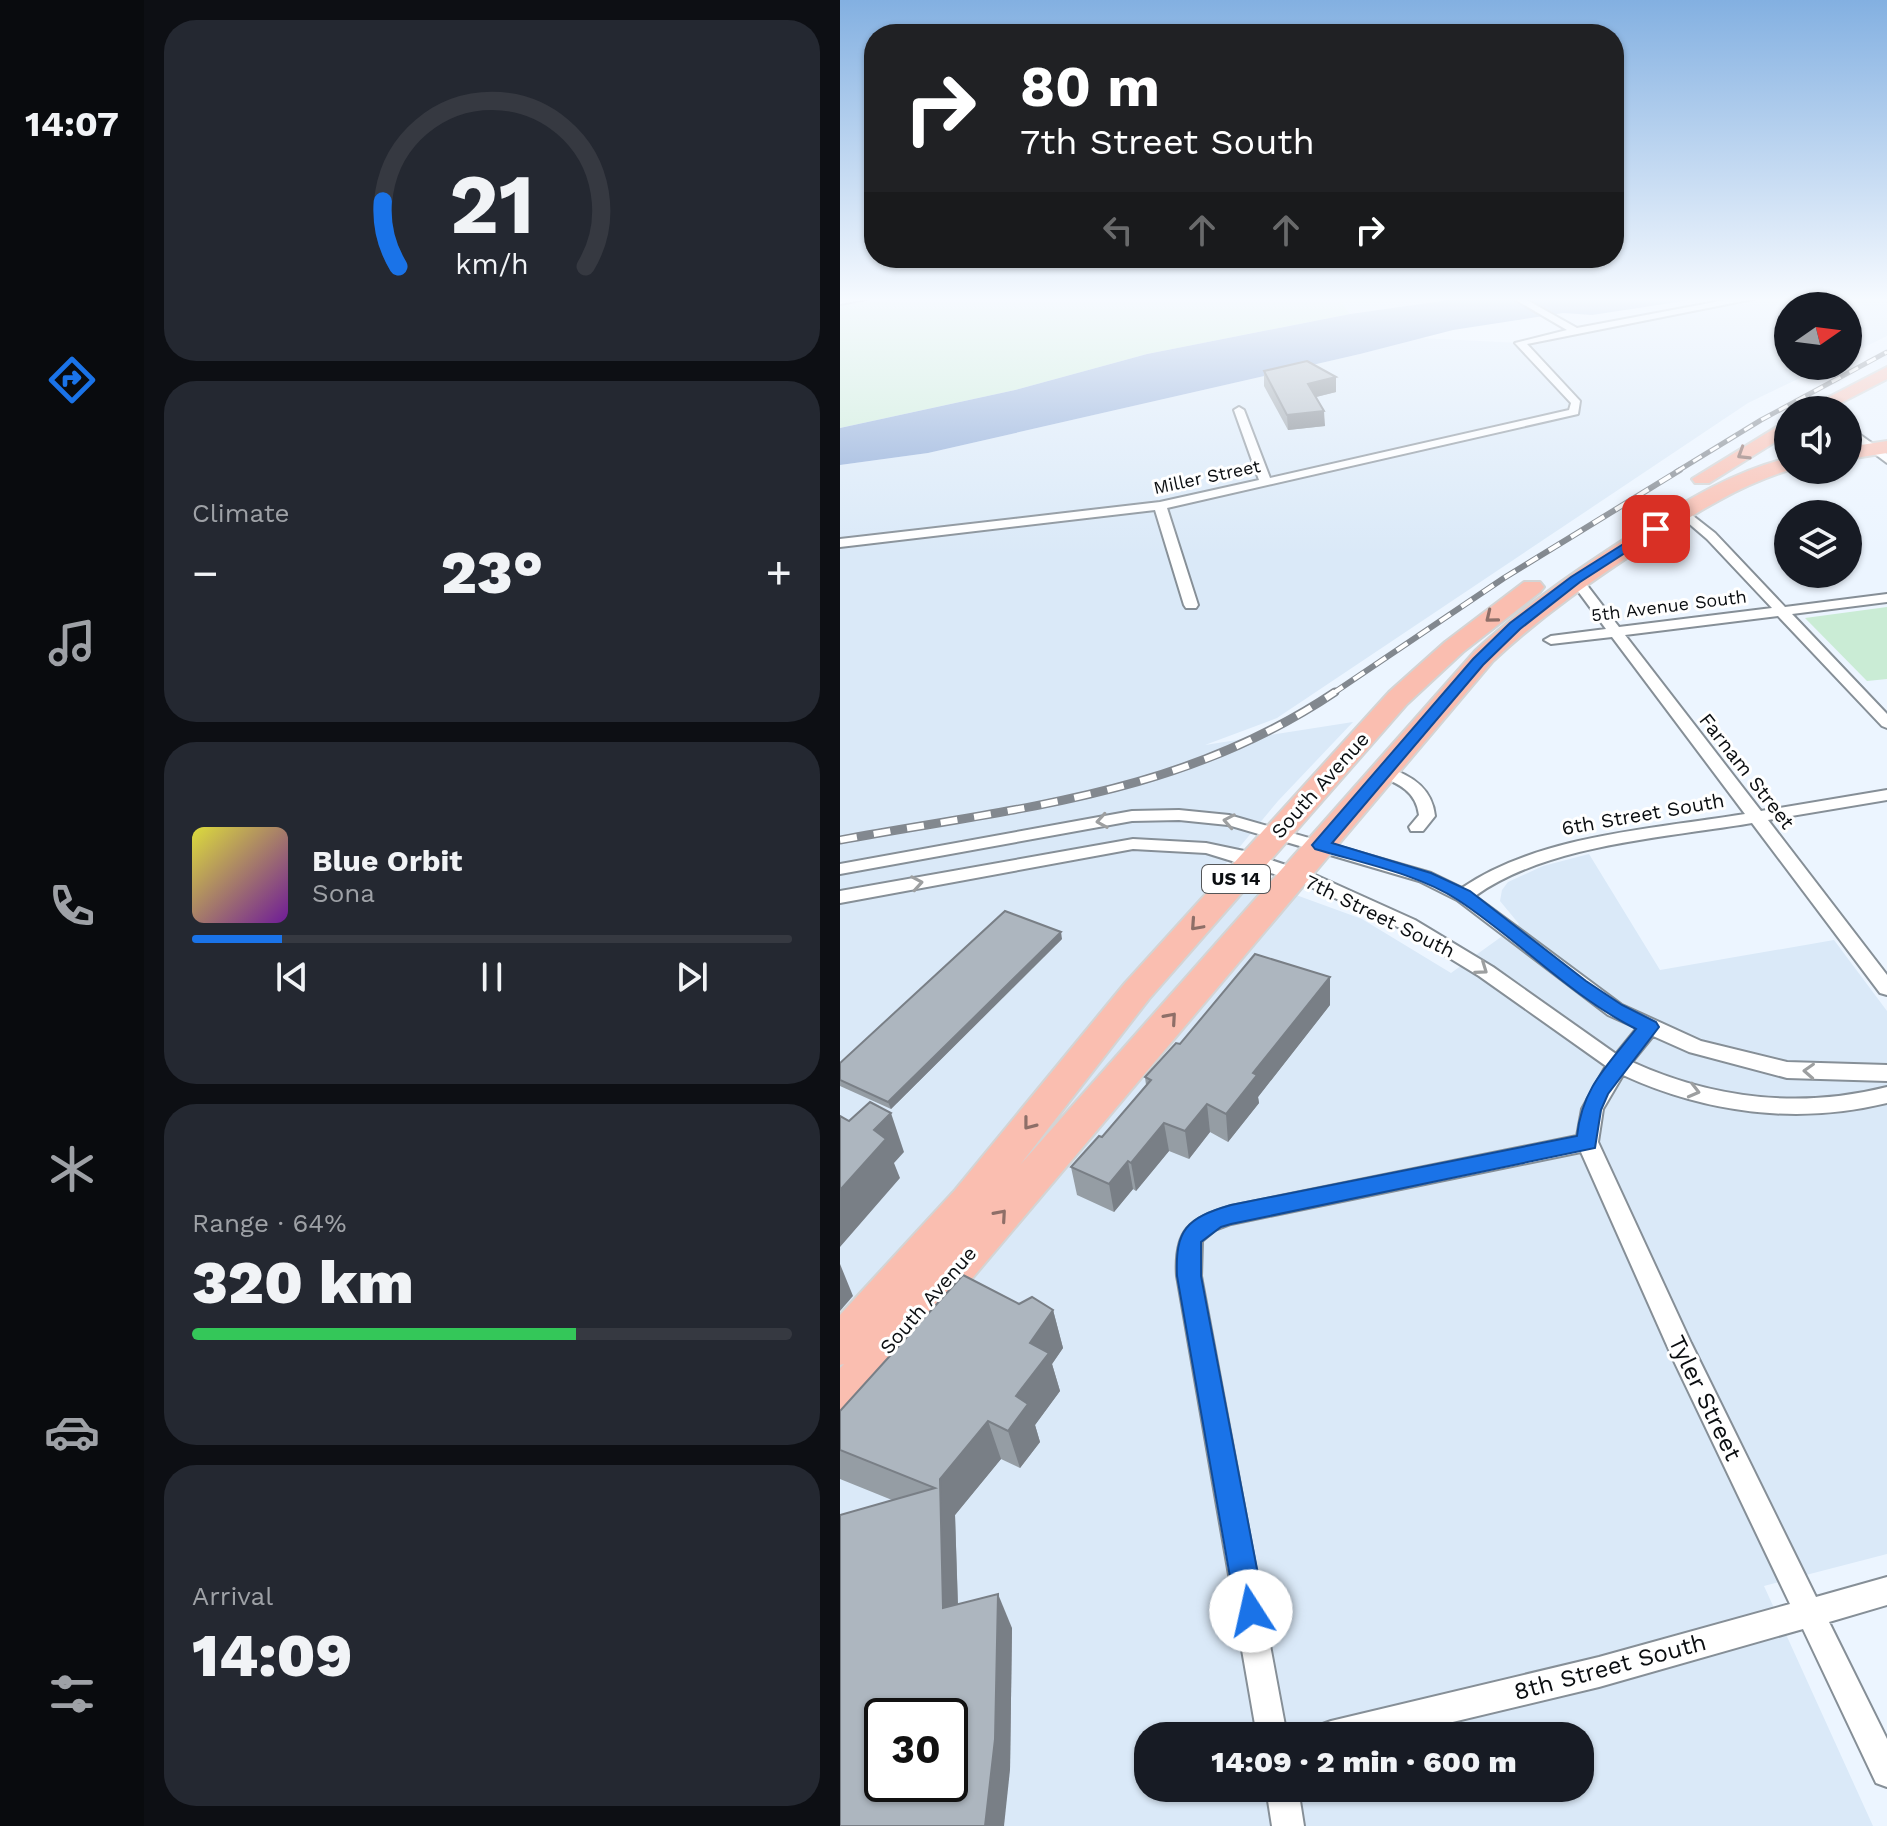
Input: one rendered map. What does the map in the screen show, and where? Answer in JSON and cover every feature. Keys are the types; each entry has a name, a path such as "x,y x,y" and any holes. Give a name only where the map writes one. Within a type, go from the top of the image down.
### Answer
{"highway":[{"path":"1842,396 1864,384"},
{"name":"South Avenue","path":"840,1346 969,1201 1137,991 1398,698 1498,611 1774,435"},
{"path":"1862,453 1882,452"},
{"name":"South Avenue","path":"840,1401 1484,656 1515,626 1575,579 1721,489 1774,469"}],"street":[{"name":"Miller Street","path":"840,543 1160,506 1266,483 1574,412 1576,403 1558,384"},
{"path":"1239,410 1266,483"},
{"path":"1862,438 1882,452"},
{"path":"1160,506 1191,605"},
{"path":"1683,512 1711,536 1887,723"},
{"name":"Farnam Street","path":"1575,579 1887,988"},
{"name":"5th Avenue South","path":"1551,640 1887,598"},
{"path":"1384,772 1421,792 1427,801 1427,816 1417,827"},
{"name":"6th Street South","path":"1463,896 1485,879 1520,862 1561,850 1887,795"},
{"name":"7th Street South","path":"840,869 1132,816 1179,815 1229,820 1425,877 1463,896 1615,1010 1696,1047 1787,1070 1887,1073"},
{"name":"7th Street South","path":"840,897 1133,844 1173,843 1206,848 1295,875 1417,929 1467,959 1620,1065 1658,1082 1742,1103 1800,1109 1859,1104 1887,1095"},
{"path":"1269,1722 1189,1276 1188,1247 1192,1236 1214,1220 1587,1142 1591,1110 1600,1090 1649,1027"},
{"name":"Tyler Street","path":"1587,1142 1682,1351 1887,1772"},
{"name":"8th Street South","path":"1390,1722 1599,1672 1887,1591"},
{"path":"1284,1802 1288,1826"}],"shaded area":[{"path":"1228,384 1787,384 1748,403 1277,718 1205,745 1353,722 1278,801 1222,868 1362,919 1451,973 1519,924 1500,901 1502,890 1508,882 1543,866 1589,854 1660,970 1834,940 1887,1011 1887,1554 1764,1586 1873,1826 840,1826 840,465 928,453"}],"green space":[{"path":"840,384 1036,384 1015,390 840,428"},
{"path":"1887,607 1887,679 1867,681 1805,618"}],"water":[{"path":"1036,384 1228,384 928,453 840,465 840,428"}],"building":[{"path":"1271,384 1308,384 1324,411 1287,415"},
{"path":"1005,911 1061,932 888,1102 840,1080 840,1063"},
{"path":"1255,954 1330,977 1253,1073 1257,1075 1226,1114 1207,1104 1185,1131 1164,1123 1109,1184 1071,1167 1099,1136 1102,1137 1151,1080 1145,1077 1176,1043 1180,1044"},
{"path":"870,1102 891,1113 874,1130 886,1139 840,1190 840,1116 849,1121"},
{"path":"963,1275 1019,1304 1032,1297 1053,1310 1030,1343 1049,1353 1016,1396 1028,1404 1008,1431 988,1421 940,1479 943,1608 998,1594 995,1739 985,1826 840,1826 840,1515 935,1488 840,1450 840,1411"}],"railway":[{"path":"1676,472 1827,384"},
{"path":"1335,692 1504,578 1680,470"},
{"path":"840,840 1034,806 1157,776 1277,727 1335,692"}],"route":[{"path":"1251,1611 1189,1276 1187,1257 1192,1236 1214,1220 1231,1215 1587,1142 1591,1110 1600,1090 1649,1027 1615,1010 1579,986 1463,896 1425,877 1321,845 1478,662 1515,626 1575,579 1656,529"}]}
